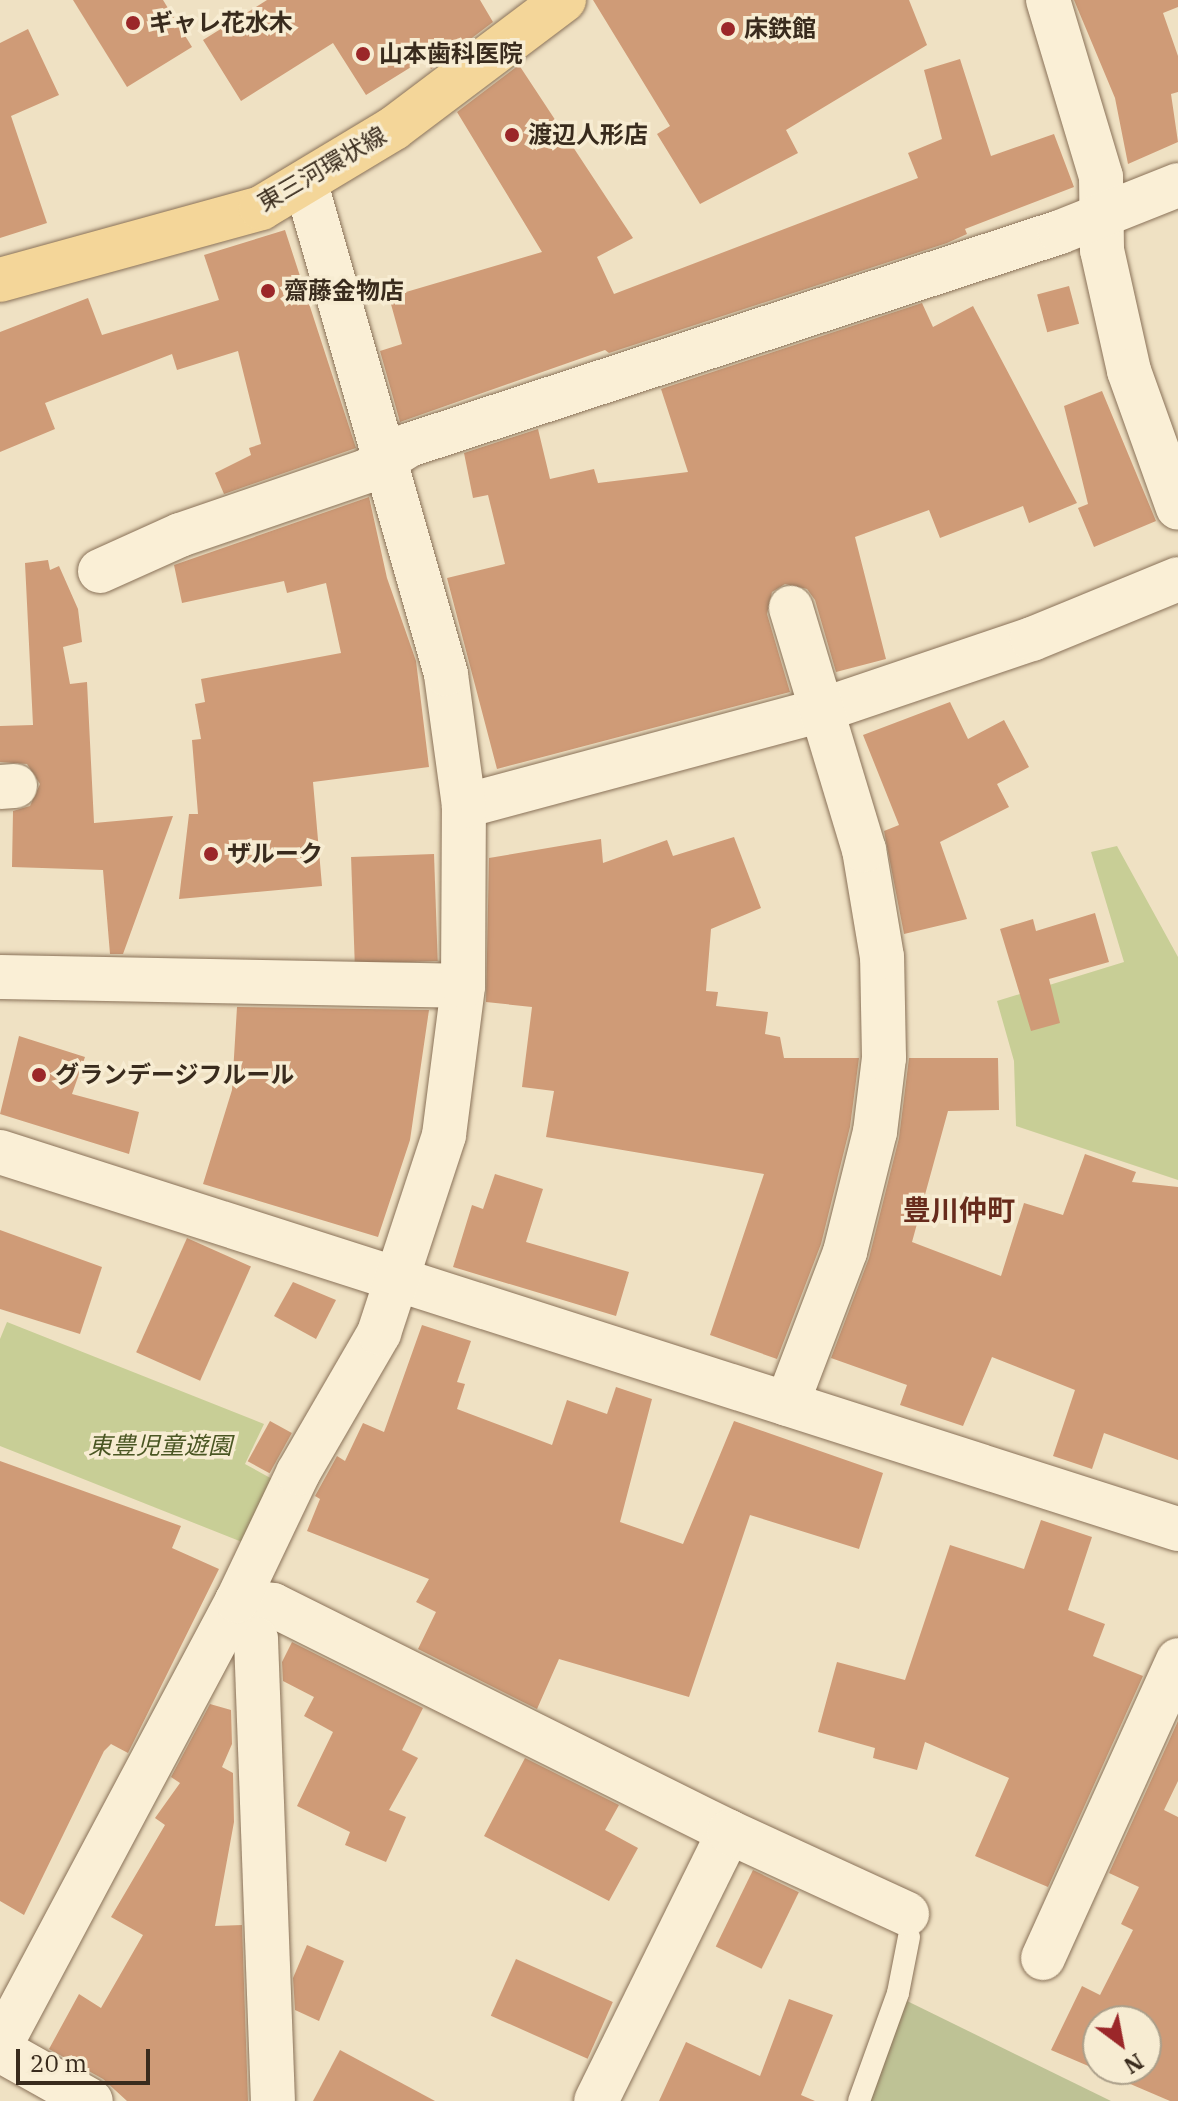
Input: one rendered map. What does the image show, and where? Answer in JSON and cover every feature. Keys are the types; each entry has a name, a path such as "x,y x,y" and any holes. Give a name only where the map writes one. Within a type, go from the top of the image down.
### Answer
{"main road":[{"name":"東三河環状線","path":"0,280 261,208 306,184 564,0"}],"street":[{"path":"1048,0 1101,177 1099,215 1129,371 1173,487"},
{"path":"91,2101 0,2048 237,1601 298,1473 379,1333 444,1135 463,986 464,806 446,674 306,184"},
{"path":"100,571 386,460 409,445 1099,215 1178,185"},
{"path":"464,806 822,710 1032,639 1178,579"},
{"path":"787,1404 845,1252 875,1132 884,1058 882,957 864,850 791,608"},
{"path":"0,977 463,986"},
{"path":"0,1152 1178,1529"},
{"path":"237,1601 273,1605 729,1832 908,1926"},
{"path":"237,1601 256,1639 273,2101"},
{"path":"1043,1958 1178,1660"},
{"path":"596,2101 729,1832"}],"lane":[{"path":"859,2101 898,1993 908,1926"}],"green space":[{"path":"1117,846 1178,957 1178,1180 1016,1126 1014,1061 997,1001 1124,962 1091,852"},
{"name":"東豊児童遊園","path":"7,1322 264,1424 245,1464 274,1480 242,1542 0,1446 0,1339"},
{"path":"903,1999 1111,2101 866,2101"}],"building":[{"name":"ギャレ花水木","path":"73,0 163,0 192,47 127,87"},
{"path":"267,0 480,0 493,22 431,69 424,59 366,95 333,43 241,101 203,40"},
{"path":"593,0 909,0 927,45 786,130 798,153 700,204 657,134 670,126"},
{"path":"1074,0 1178,0 1178,7 1163,13 1178,56 1178,92 1171,94 1178,142 1128,164 1115,98"},
{"path":"28,29 59,95 11,116 47,223 0,238 0,43"},
{"path":"960,59 991,156 1054,134 1074,187 965,229 967,234 947,243 609,353 605,350 400,422 380,351 402,344 389,297 542,252 457,112 519,65 633,238 597,257 614,294 918,178 908,153 942,139 924,70"},
{"path":"285,230 356,448 224,494 215,473 251,455 249,448 261,444 238,351 177,370 172,354 45,403 55,429 0,452 0,332 88,298 102,335 219,300 204,255"},
{"path":"1069,286 1079,324 1047,332 1037,295"},
{"path":"922,303 933,327 973,306 1077,503 1029,523 1023,506 940,538 929,510 855,537 886,659 836,672 815,600 807,589 785,584 772,592 767,614 790,692 497,769 447,578 505,564 488,495 473,498 464,453 538,429 550,479 594,469 598,483 688,472 661,389"},
{"path":"1102,391 1156,521 1094,547 1078,508 1088,504 1064,406"},
{"path":"369,497 387,578 416,661 429,767 313,782 322,886 179,899 189,814 198,814 192,740 201,739 195,704 205,702 201,679 341,653 326,583 287,593 284,581 182,603 174,565"},
{"path":"48,560 50,570 59,566 78,609 82,642 63,647 70,684 87,682 94,823 173,816 123,954 110,954 103,870 12,867 13,811 30,806 40,784 27,764 0,762 0,726 33,725 25,563"},
{"path":"950,702 968,739 1004,720 1029,767 997,784 1009,807 940,842 967,919 904,934 884,831 899,825 863,735"},
{"path":"734,837 761,908 711,929 706,991 718,992 716,1006 768,1012 765,1034 780,1037 784,1058 859,1058 850,1127 821,1244 777,1359 710,1335 764,1174 546,1137 554,1091 522,1087 532,1007 486,1002 489,858 601,839 603,863 667,840 673,856"},
{"path":"434,854 438,961 355,964 351,857"},
{"path":"1095,913 1109,962 1049,979 1060,1023 1031,1031 1000,929 1033,919 1036,931"},
{"path":"237,1007 429,1010 410,1140 378,1237 203,1184 232,1090"},
{"path":"19,1036 85,1057 72,1094 139,1112 129,1154 0,1114"},
{"path":"909,1058 998,1058 999,1110 948,1111 912,1242 1001,1276 1024,1203 1063,1215 1085,1154 1136,1172 1132,1182 1178,1187 1178,1460 1104,1433 1092,1469 1053,1456 1075,1390 992,1357 963,1426 900,1405 907,1385 831,1358 869,1258 899,1138"},
{"path":"495,1174 543,1189 526,1242 629,1272 616,1316 453,1267 472,1205 483,1209"},
{"path":"0,1230 102,1267 80,1334 0,1309"},
{"path":"187,1238 251,1266 200,1381 136,1352"},
{"path":"293,1282 336,1300 316,1339 274,1316"},
{"path":"422,1325 471,1341 457,1382 465,1384 457,1409 552,1445 567,1400 607,1414 616,1387 652,1399 620,1522 683,1544 734,1421 883,1473 859,1549 750,1515 689,1697 559,1659 537,1709 418,1649 436,1612 416,1602 429,1579 307,1531 320,1499 315,1496 337,1456 345,1461 363,1423 384,1432"},
{"path":"270,1421 292,1433 270,1473 248,1461"},
{"path":"0,1461 181,1526 172,1548 219,1569 128,1753 111,1744 104,1751 24,1915 0,1901"},
{"path":"1041,1520 1092,1537 1068,1610 1105,1624 1093,1656 1143,1676 1048,1887 975,1856 1009,1778 925,1742 917,1770 873,1758 875,1748 818,1732 837,1662 905,1680 950,1545 1024,1569"},
{"path":"292,1642 423,1708 402,1750 418,1758 389,1810 406,1817 386,1862 345,1845 350,1832 297,1806 333,1732 304,1716 314,1697 283,1681 282,1662"},
{"path":"210,1704 231,1710 232,1744 222,1767 233,1773 234,1822 215,1926 242,1925 248,2101 127,2101 103,2079 49,2049 79,1994 101,2008 143,1935 111,1917 165,1825 155,1818 180,1783 171,1777"},
{"path":"1178,1721 1178,1781 1164,1810 1178,1817 1178,2101 1170,2101 1133,2085 1162,2085 1162,2005 1082,2005 1082,2063 1051,2050 1082,1986 1100,1995 1133,1930 1121,1924 1139,1887 1109,1873"},
{"path":"525,1758 619,1805 605,1830 638,1848 609,1901 484,1836"},
{"path":"753,1870 799,1892 762,1969 716,1946"},
{"path":"307,1945 344,1961 319,2021 295,2010 293,1978"},
{"path":"516,1959 613,2002 588,2059 491,2016"},
{"path":"789,1999 833,2015 801,2095 815,2101 659,2101 686,2042 760,2076"},
{"path":"340,2050 435,2101 313,2101"}],"place":[{"name":"ギャレ花水木","path":"133,23"},
{"name":"床鉄館","path":"728,29"},
{"name":"山本歯科医院","path":"363,54"},
{"name":"渡辺人形店","path":"512,135"},
{"name":"齋藤金物店","path":"268,291"},
{"name":"ザルーク","path":"211,854"},
{"name":"グランデージフルール","path":"39,1075"}],"district":[{"name":"豊川仲町","path":"959,1210"}]}
